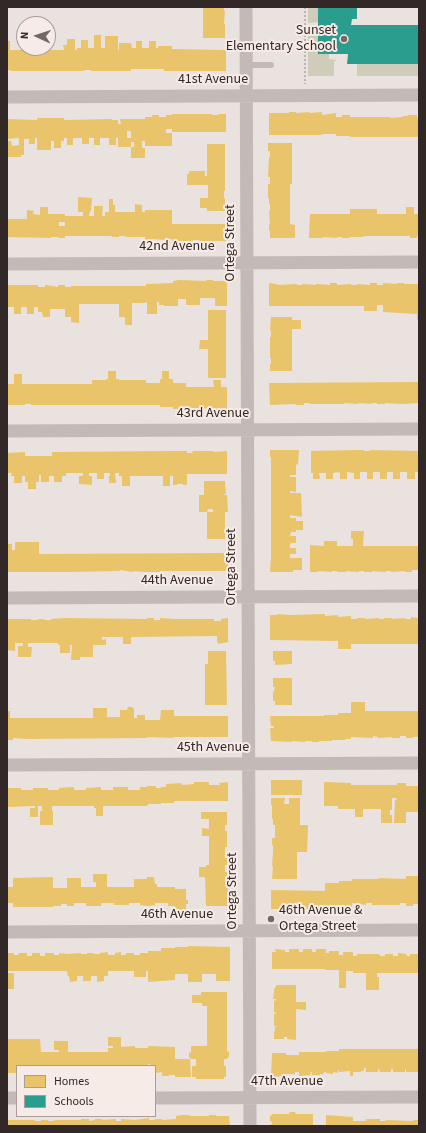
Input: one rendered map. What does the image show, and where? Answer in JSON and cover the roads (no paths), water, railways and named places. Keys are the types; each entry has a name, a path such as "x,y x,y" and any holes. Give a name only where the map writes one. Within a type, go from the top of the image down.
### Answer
{"street":[{"name":"Ortega Street","path":"246,7 250,1126"},
{"name":"41st Avenue","path":"7,97 419,95"},
{"name":"42nd Avenue","path":"7,264 419,262"},
{"name":"43rd Avenue","path":"7,431 419,429"},
{"name":"44th Avenue","path":"7,598 419,596"},
{"name":"45th Avenue","path":"7,765 419,763"},
{"name":"46th Avenue","path":"7,932 419,930"},
{"name":"47th Avenue","path":"156,1098 419,1097"}],"lane":[{"path":"247,65 271,65"}],"place":[{"name":"Sunset Elementary School","path":"344,39"},
{"name":"46th Avenue & Ortega Street","path":"271,919"}]}
